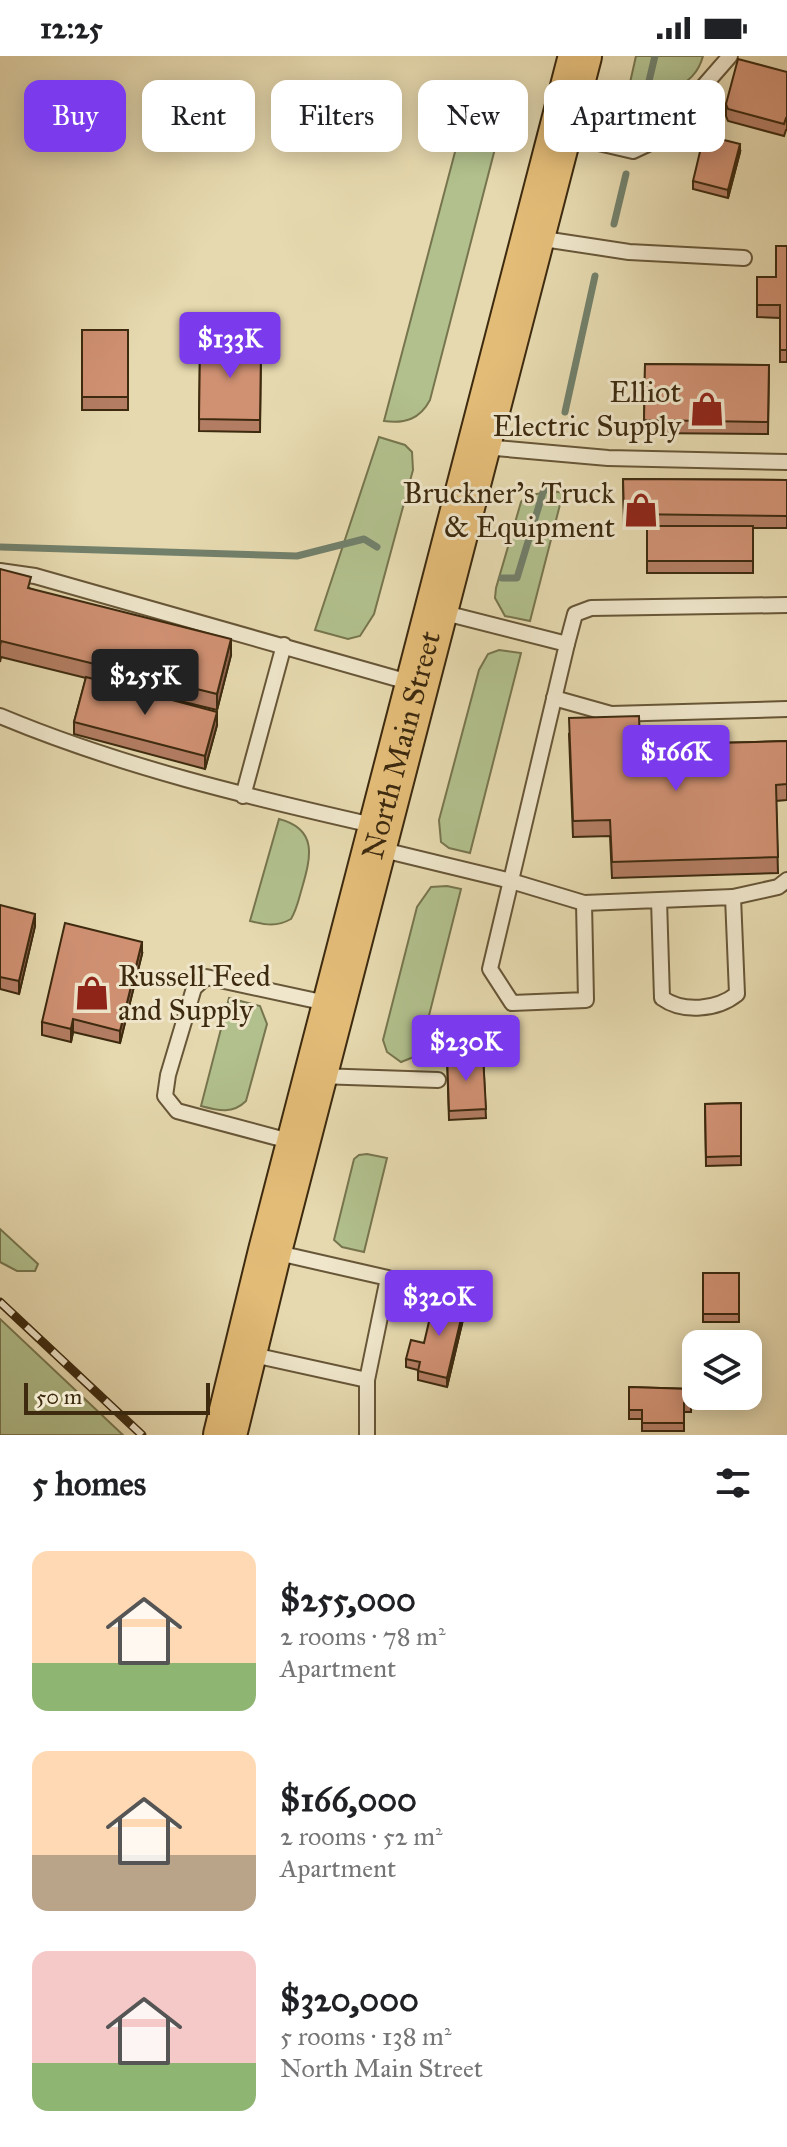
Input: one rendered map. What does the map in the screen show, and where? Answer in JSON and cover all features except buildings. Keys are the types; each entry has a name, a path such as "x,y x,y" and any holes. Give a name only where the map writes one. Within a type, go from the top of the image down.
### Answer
{"main road":[{"name":"North Main Street","path":"574,80 580,56"},
{"name":"North Main Street","path":"224,1434 555,152"}],"lane":[{"path":"709,80 730,56"},
{"path":"533,238 629,252 744,258"},
{"path":"479,446 608,458 787,462"},
{"path":"0,571 35,576 418,685"},
{"path":"584,903 586,1000 512,1003 490,969 575,614 591,608 787,605"},
{"path":"437,611 567,644"},
{"path":"243,796 284,645"},
{"path":"554,698 611,714 787,709"},
{"path":"0,716 154,771 584,903 733,897 778,887 787,880"},
{"path":"659,900 662,998 675,1008 723,1005 737,994 733,897"},
{"path":"300,1144 177,1111 165,1096 168,1075 194,988 206,977 335,1005"},
{"path":"317,1076 438,1080"},
{"path":"270,1251 388,1278 367,1380 367,1435"},
{"path":"245,1353 367,1380"}],"green space":[{"path":"636,56 703,56 689,80 631,80"},
{"path":"455,152 494,152 430,400 422,412 411,419 384,421"},
{"path":"379,437 405,445 412,452 413,470 374,614 360,636 348,639 315,630"},
{"path":"553,491 563,493 530,621 505,616 495,598 496,588 521,502 526,496"},
{"path":"499,650 521,653 470,853 449,848 441,842 439,820 479,670 488,654"},
{"path":"279,819 292,824 306,837 308,866 291,919 261,924 250,921"},
{"path":"431,887 461,889 419,1055 401,1062 387,1052 383,1040 417,907"},
{"path":"229,998 260,1006 267,1024 246,1101 231,1110 220,1110 201,1106"},
{"path":"367,1154 387,1158 364,1252 342,1247 334,1240 354,1159"},
{"path":"0,1229 38,1264 35,1271 17,1271 0,1262"},
{"path":"0,1319 123,1435 0,1435"}],"waterway":[{"path":"649,80 655,56"},
{"path":"614,224 626,174"},
{"path":"565,412 595,276"},
{"path":"502,578 517,578 544,489"},
{"path":"0,547 297,556 364,539 377,547"}],"railway":[{"path":"0,1302 142,1435"}],"place":[{"name":"Elliot Electric Supply","path":"707,409"},
{"name":"Bruckner's Truck & Equipment","path":"641,510"},
{"name":"Russell Feed and Supply","path":"92,993"}]}
